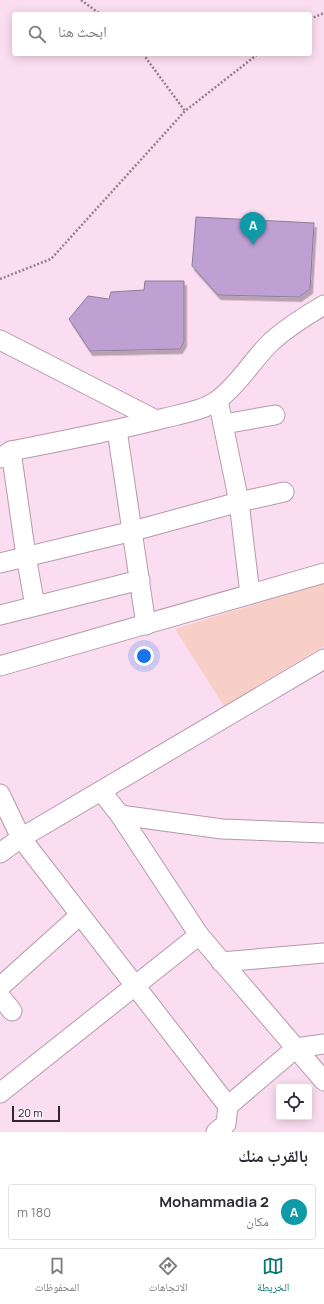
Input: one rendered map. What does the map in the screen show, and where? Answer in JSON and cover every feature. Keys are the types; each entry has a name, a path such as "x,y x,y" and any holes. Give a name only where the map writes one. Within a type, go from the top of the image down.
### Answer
{"street":[{"path":"35,606 5,454 117,430 195,411 218,400 234,385 271,342 294,323 324,305"},
{"path":"0,340 156,420"},
{"path":"218,400 239,502 250,594"},
{"path":"224,424 275,415"},
{"path":"117,430 146,625"},
{"path":"0,563 133,531 239,502 284,492"},
{"path":"0,666 324,573"},
{"path":"0,615 140,580"},
{"path":"0,853 21,838 324,659"},
{"path":"101,791 120,815 199,935 324,1081"},
{"path":"0,794 21,838 135,986 226,1124 296,1048 324,1044"},
{"path":"120,815 222,828 324,833"},
{"path":"0,987 80,915"},
{"path":"0,1093 199,935"},
{"path":"221,962 324,953"},
{"path":"0,996 12,1011"}],"path":[{"path":"81,0 97,12"},
{"path":"312,18 324,13"},
{"path":"144,56 185,111"},
{"path":"0,279 51,259 185,111 255,56"}],"shaded area":[{"path":"324,583 324,646 224,706 175,629"}],"building":[{"path":"196,217 314,223 310,289 299,297 218,295 192,266"},
{"path":"145,281 184,281 184,342 180,349 90,351 69,319 88,296 109,299 111,292 144,290"}],"place":[{"name":"Mohammadia 2","path":"253,245"}]}
